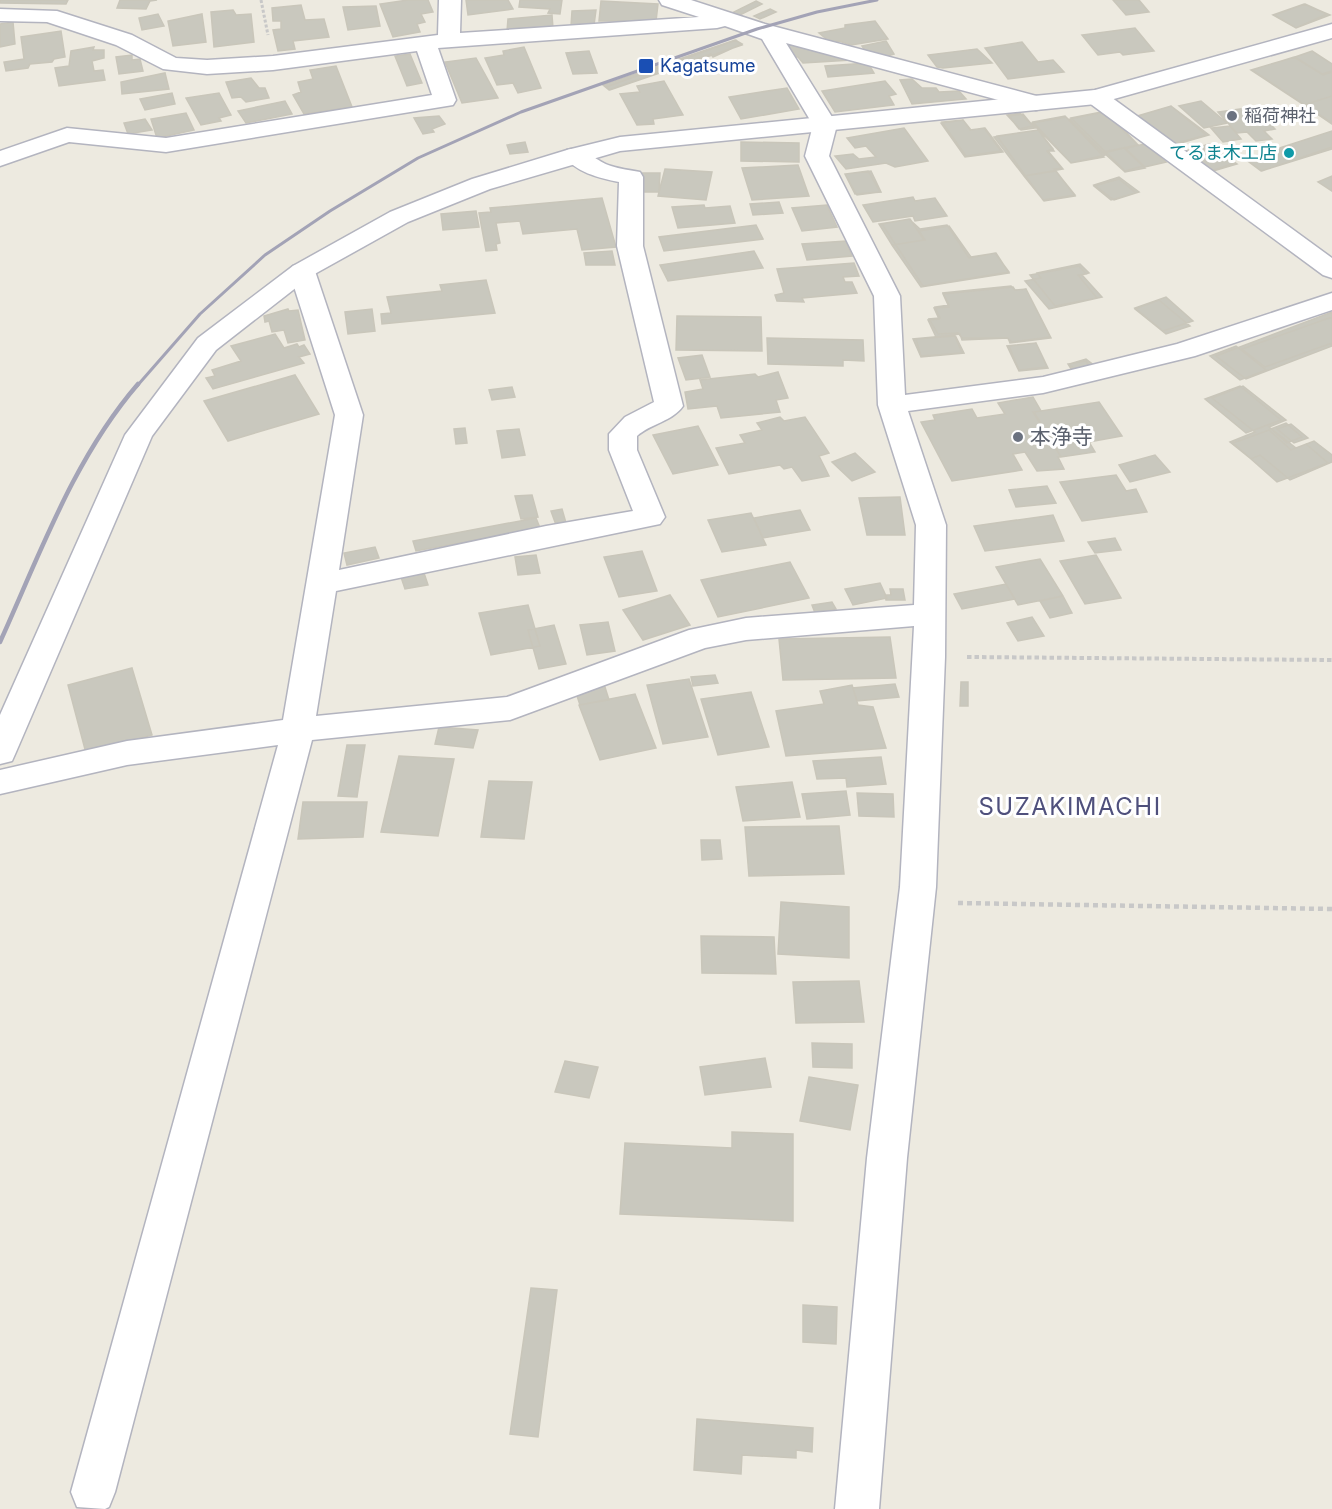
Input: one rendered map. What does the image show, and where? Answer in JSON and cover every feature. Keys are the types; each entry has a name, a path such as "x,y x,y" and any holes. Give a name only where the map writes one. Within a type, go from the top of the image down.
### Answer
{"street":[{"path":"449,40 450,0"},
{"path":"670,0 747,25 1036,103"},
{"path":"0,15 49,16 124,40 171,64 207,67 273,63 449,40 747,25 770,35 825,125 817,156 887,296 892,405 931,525 929,657 916,902 887,1158 857,1509"},
{"path":"0,752 139,435 207,344 302,271 399,217 482,184 575,154 620,144 1096,97 1332,31"},
{"path":"0,159 67,135 166,145 445,100 425,43"},
{"path":"1096,97 1332,270"},
{"path":"322,584 546,536 650,517 623,450 623,434 635,423 669,406 630,246 631,177 601,171 575,154"},
{"path":"93,1492 298,730 349,415 302,271"},
{"path":"892,405 1043,385 1186,350 1332,301"},
{"path":"0,782 128,753 298,730 510,708 700,638 746,628 930,614"}],"path":[{"path":"929,657 1332,660"},
{"path":"916,902 1332,909"}],"building":[{"path":"0,0 68,0 66,4 0,3"},
{"path":"120,0 157,0 150,1 146,9 117,8"},
{"path":"428,0 433,12 421,14 425,22 417,24 420,32 393,37 380,4"},
{"path":"466,0 508,0 513,9 468,15"},
{"path":"520,0 562,0 560,14 548,13 550,9 519,7"},
{"path":"1113,0 1139,0 1149,12 1126,15"},
{"path":"601,1 658,4 656,21 599,21"},
{"path":"756,1 762,4 738,16 732,13"},
{"path":"1304,4 1330,15 1296,28 1273,15"},
{"path":"1305,4 1327,14 1296,28 1274,15"},
{"path":"301,5 305,20 324,19 329,37 293,41 295,49 278,51 273,30 281,29 281,21 273,21 272,8"},
{"path":"376,6 380,26 348,30 343,7"},
{"path":"770,9 776,12 760,19 754,16"},
{"path":"233,10 236,15 251,14 254,42 214,47 211,12"},
{"path":"596,10 594,25 571,26 572,11"},
{"path":"158,14 164,26 142,30 139,18"},
{"path":"202,14 206,42 173,46 168,21"},
{"path":"552,15 553,28 507,31 508,19"},
{"path":"875,21 888,39 851,45 839,41 830,42 819,33 845,28 845,25"},
{"path":"13,22 15,44 0,47 0,24"},
{"path":"1135,28 1154,51 1098,55 1082,35"},
{"path":"61,31 65,57 54,59 52,62 30,64 28,68 6,71 4,62 24,59 21,37"},
{"path":"735,40 742,44 713,57 711,54 609,90 603,85"},
{"path":"736,40 742,45 610,90 606,87"},
{"path":"783,41 852,60 803,63 798,57 794,57"},
{"path":"886,41 894,54 884,57 866,52 862,46"},
{"path":"1022,42 1038,62 1053,60 1064,72 1008,79 985,48"},
{"path":"94,47 93,50 104,50 104,58 92,61 94,71 103,70 105,80 59,86 55,68 69,66 71,51"},
{"path":"524,47 541,88 518,93 513,83 497,85 485,58 504,55 503,51"},
{"path":"977,49 992,63 943,68 937,67 928,55"},
{"path":"589,51 597,73 573,74 566,53"},
{"path":"1312,51 1332,64 1332,71 1322,74 1295,57"},
{"path":"410,54 422,83 407,86 395,56"},
{"path":"132,55 132,60 140,59 143,71 119,74 116,57"},
{"path":"1294,57 1323,75 1332,72 1332,123 1252,70"},
{"path":"1295,57 1322,74 1332,71 1332,96 1304,105 1251,70"},
{"path":"476,58 498,98 462,103 445,62"},
{"path":"868,63 874,73 828,77 825,66"},
{"path":"336,66 352,107 304,114 293,95 301,92 298,82 313,79 310,70"},
{"path":"165,73 169,89 122,94 121,82"},
{"path":"251,78 259,88 265,88 269,98 246,102 241,97 232,98 226,82"},
{"path":"912,79 922,88 936,88 939,92 959,91 966,99 912,104 900,80"},
{"path":"664,81 683,115 653,119 654,124 637,125 620,94 640,92 637,86"},
{"path":"885,81 896,94 889,96 894,105 835,112 822,91"},
{"path":"787,88 799,109 741,119 729,97"},
{"path":"172,93 175,104 145,110 140,99"},
{"path":"219,93 231,115 219,118 221,121 201,125 186,98"},
{"path":"1332,96 1332,124 1304,105"},
{"path":"285,101 292,114 246,123 238,111"},
{"path":"1201,101 1227,123 1204,128 1179,106"},
{"path":"1171,106 1206,135 1174,144 1138,116"},
{"path":"1171,106 1209,135 1174,145 1137,116"},
{"path":"1247,108 1250,111 1257,110 1275,129 1264,131 1272,139 1256,141 1247,132 1237,133 1218,112"},
{"path":"1106,111 1138,145 1125,149 1143,166 1125,171 1071,118"},
{"path":"1104,112 1138,145 1103,152 1069,119"},
{"path":"186,113 194,130 157,138 151,119"},
{"path":"1020,113 1035,128 1021,130 1007,115"},
{"path":"1023,114 1033,126 1019,129 1009,116"},
{"path":"439,116 445,124 432,129 434,132 423,134 414,118"},
{"path":"1065,116 1104,157 1071,163 1033,122"},
{"path":"1066,117 1105,155 1071,163 1032,123"},
{"path":"145,119 152,130 128,134 124,123"},
{"path":"963,120 971,130 984,128 1001,151 966,156 942,122"},
{"path":"963,120 970,130 985,128 1003,152 965,157 941,123"},
{"path":"1230,126 1241,139 1223,142 1211,128"},
{"path":"904,128 928,161 895,167 886,163 846,169 835,156 853,154 859,159 876,157 866,146 855,148 847,138"},
{"path":"1038,130 1053,149 1047,151 1062,168 1054,169 1075,195 1043,200 997,136"},
{"path":"1038,130 1054,151 1048,151 1063,169 1024,176 994,137"},
{"name":"てるま木工店","path":"1332,131 1332,147 1262,171 1245,159"},
{"name":"てるま木工店","path":"1332,131 1332,149 1261,171 1245,159"},
{"path":"525,142 528,152 510,154 507,145"},
{"path":"741,142 799,143 799,162 741,161"},
{"path":"1145,144 1166,162 1145,167 1125,148"},
{"path":"1209,144 1235,163 1211,171 1185,152"},
{"path":"1209,144 1237,164 1210,172 1182,152"},
{"path":"1124,148 1145,168 1125,172 1104,153"},
{"path":"798,165 809,196 752,200 742,168"},
{"path":"665,169 712,172 706,200 658,196"},
{"path":"868,171 880,192 857,195 845,174"},
{"path":"871,171 881,192 855,194 845,174"},
{"path":"1056,171 1075,196 1044,201 1024,176"},
{"path":"642,173 660,173 659,192 642,192"},
{"path":"1332,176 1332,191 1318,182"},
{"path":"1119,177 1139,192 1114,200 1094,185"},
{"path":"1119,179 1136,193 1111,200 1094,186"},
{"path":"913,197 915,201 935,198 947,216 915,221 913,216 873,222 863,205"},
{"path":"602,198 616,247 582,250 577,229 523,234 520,221 496,223 500,243 496,244 497,250 486,251 479,213 491,212 490,208"},
{"path":"779,202 783,213 753,215 750,204"},
{"path":"704,205 705,208 730,206 735,223 678,228 672,207"},
{"path":"827,205 837,227 802,231 792,208"},
{"path":"476,211 479,227 443,230 441,214"},
{"path":"909,219 920,229 947,225 969,258 995,253 1009,272 923,286 882,224"},
{"path":"910,219 924,240 892,245 879,224"},
{"path":"756,225 763,239 664,251 659,237"},
{"path":"949,226 971,257 996,253 1009,273 921,287 892,245 925,240 919,231"},
{"path":"846,241 852,256 807,260 802,244"},
{"path":"612,251 615,265 586,265 584,253"},
{"path":"754,251 763,268 668,281 660,265"},
{"path":"854,263 859,276 843,277 845,282 852,282 857,293 802,298 804,302 777,301 775,295 784,293 777,269"},
{"path":"1080,264 1089,273 1082,275 1102,297 1049,309 1025,281 1041,278 1037,273"},
{"path":"1079,266 1086,274 1078,275 1097,298 1055,306 1030,275"},
{"path":"486,280 495,313 382,324 381,314 391,313 387,297 442,291 440,285"},
{"path":"1011,286 1015,290 1026,289 1050,337 1012,342 1007,338 962,338 958,333 938,334 929,319 940,318 935,307 949,305 943,293"},
{"path":"1013,287 1015,290 1026,289 1051,338 1010,343 1008,338 962,340 960,334 936,337 928,320 939,319 934,308 949,307 943,294"},
{"path":"1166,297 1193,321 1163,331 1135,308"},
{"path":"1159,300 1190,326 1166,334 1135,309"},
{"path":"288,309 289,311 298,310 305,340 288,343 284,330 272,332 269,321 265,322 264,316"},
{"path":"372,309 375,331 348,334 345,312"},
{"path":"1332,312 1332,346 1246,379 1216,356"},
{"path":"677,316 761,317 762,351 676,350"},
{"path":"1332,317 1332,343 1265,367 1242,349"},
{"path":"275,334 284,348 297,344 299,347 304,345 310,354 299,357 304,363 213,389 206,378 215,376 212,370 241,361 231,346"},
{"path":"955,335 964,353 921,357 913,339"},
{"path":"955,336 962,353 921,356 916,339"},
{"path":"767,338 863,340 864,361 843,360 843,366 768,364"},
{"path":"1036,343 1047,367 1019,370 1009,346"},
{"path":"1036,343 1048,368 1019,371 1007,346"},
{"path":"1236,346 1266,370 1240,380 1210,356"},
{"path":"702,355 710,377 686,380 678,358"},
{"path":"1086,359 1095,366 1078,372 1069,364"},
{"path":"1086,361 1091,369 1073,372 1068,364"},
{"path":"778,372 788,398 776,400 780,412 721,418 717,406 688,409 685,392 703,389 700,380 755,374 758,377"},
{"path":"295,375 319,414 228,441 204,401"},
{"path":"1240,386 1281,420 1246,433 1205,399"},
{"path":"1243,386 1286,420 1269,427 1296,448 1314,441 1332,455 1332,462 1290,480 1260,455 1251,459 1230,442 1255,432 1212,398"},
{"path":"512,387 515,397 492,400 489,390"},
{"name":"本浄寺","path":"1033,397 1041,411 1033,412 1061,457 1058,457 1064,469 1037,471 1025,452 1013,454 1022,470 952,481 921,422 935,420 933,415 972,409 977,418 1005,414 998,403"},
{"path":"1099,402 1122,436 1089,442 1095,452 1061,457 1034,412"},
{"path":"780,417 784,421 805,417 829,453 819,456 829,476 802,481 792,467 784,469 780,465 729,474 716,448 745,443 740,435 762,430 757,423"},
{"path":"1286,423 1302,437 1287,443 1271,429"},
{"path":"1291,424 1308,438 1294,443 1277,429"},
{"path":"698,426 718,465 673,474 653,435"},
{"path":"465,428 467,443 456,444 454,429"},
{"path":"519,429 525,455 502,458 497,431"},
{"path":"1269,430 1291,450 1306,444 1328,463 1277,482 1233,443"},
{"path":"855,453 875,472 852,481 832,462"},
{"path":"1155,455 1170,472 1130,482 1119,465"},
{"path":"1116,475 1126,491 1136,489 1147,512 1082,521 1060,482"},
{"path":"1047,486 1056,503 1016,507 1009,490"},
{"path":"532,495 538,517 521,519 515,496"},
{"path":"900,497 905,535 867,535 859,498"},
{"path":"562,509 566,523 556,525 551,511"},
{"path":"800,510 810,530 763,538 754,518"},
{"path":"751,513 766,545 722,552 708,520"},
{"path":"1053,515 1064,541 985,551 974,526"},
{"path":"536,518 540,528 416,551 413,541"},
{"path":"1115,538 1121,550 1095,553 1088,542"},
{"path":"375,547 379,558 347,565 344,553"},
{"path":"642,551 657,591 619,597 604,557"},
{"path":"536,555 540,573 518,575 515,557"},
{"path":"1096,555 1121,598 1085,604 1060,561"},
{"path":"1040,559 1063,596 1018,605 996,567"},
{"path":"790,562 809,598 718,617 701,580"},
{"path":"423,570 428,585 405,589 400,574"},
{"path":"880,583 887,598 853,605 845,589"},
{"path":"1006,584 1015,599 962,609 954,594"},
{"path":"890,589 903,589 905,600 886,600 885,595 891,595"},
{"path":"670,595 690,625 643,640 623,610"},
{"path":"1063,596 1072,613 1050,618 1040,601"},
{"path":"832,602 836,609 815,613 812,605"},
{"path":"528,605 540,646 491,655 479,613"},
{"path":"1032,617 1044,636 1018,641 1007,623"},
{"path":"608,622 615,651 587,655 580,625"},
{"path":"554,625 566,664 539,669 528,630"},
{"path":"890,637 896,678 783,680 779,639"},
{"path":"132,668 152,735 86,753 68,685"},
{"path":"715,675 718,683 693,686 691,677"},
{"path":"689,679 708,737 663,744 647,685"},
{"path":"961,682 968,682 968,706 960,706"},
{"path":"604,684 609,700 580,705 575,690"},
{"path":"895,684 899,697 857,701 853,688"},
{"path":"852,685 858,705 873,707 886,748 786,756 776,711 824,704 820,691"},
{"path":"751,692 769,747 718,755 701,699"},
{"path":"635,694 656,748 600,760 579,705"},
{"path":"439,727 478,730 473,748 435,744"},
{"path":"347,745 365,745 357,797 338,796"},
{"path":"399,756 454,759 438,836 381,832"},
{"path":"881,757 886,784 847,787 846,778 817,779 813,761"},
{"path":"489,781 532,782 524,839 481,837"},
{"path":"792,782 800,817 743,821 736,787"},
{"path":"846,791 850,815 807,819 802,794"},
{"path":"857,793 893,794 894,817 859,816"},
{"path":"303,802 367,802 363,837 298,839"},
{"path":"839,826 844,874 749,876 745,827"},
{"path":"701,840 720,840 722,859 702,860"},
{"path":"781,902 849,907 849,958 778,954"},
{"path":"701,936 774,937 776,974 702,973"},
{"path":"859,981 864,1022 796,1023 793,982"},
{"path":"812,1043 852,1044 852,1068 813,1067"},
{"path":"765,1058 771,1087 705,1095 700,1067"},
{"path":"565,1061 598,1067 589,1098 555,1092"},
{"path":"809,1077 858,1085 850,1130 800,1121"},
{"path":"732,1132 793,1134 793,1221 620,1214 625,1143 732,1148"},
{"path":"531,1288 557,1290 538,1437 510,1434"},
{"path":"803,1305 837,1307 836,1344 803,1342"},
{"path":"697,1419 813,1428 812,1452 796,1450 796,1458 742,1455 741,1474 694,1470"}],"railway":[{"path":"137,386 200,314 265,255 330,211 418,158 521,112 757,29 817,12 877,0"},
{"path":"0,642 44,541 77,475 115,413 138,384"}],"place":[{"name":"Kagatsume","path":"646,66"},
{"name":"稲荷神社","path":"1232,116"},
{"name":"てるま木工店","path":"1289,153"},
{"name":"本浄寺","path":"1018,437"}],"district":[{"name":"SUZAKIMACHI","path":"1070,807"}]}
